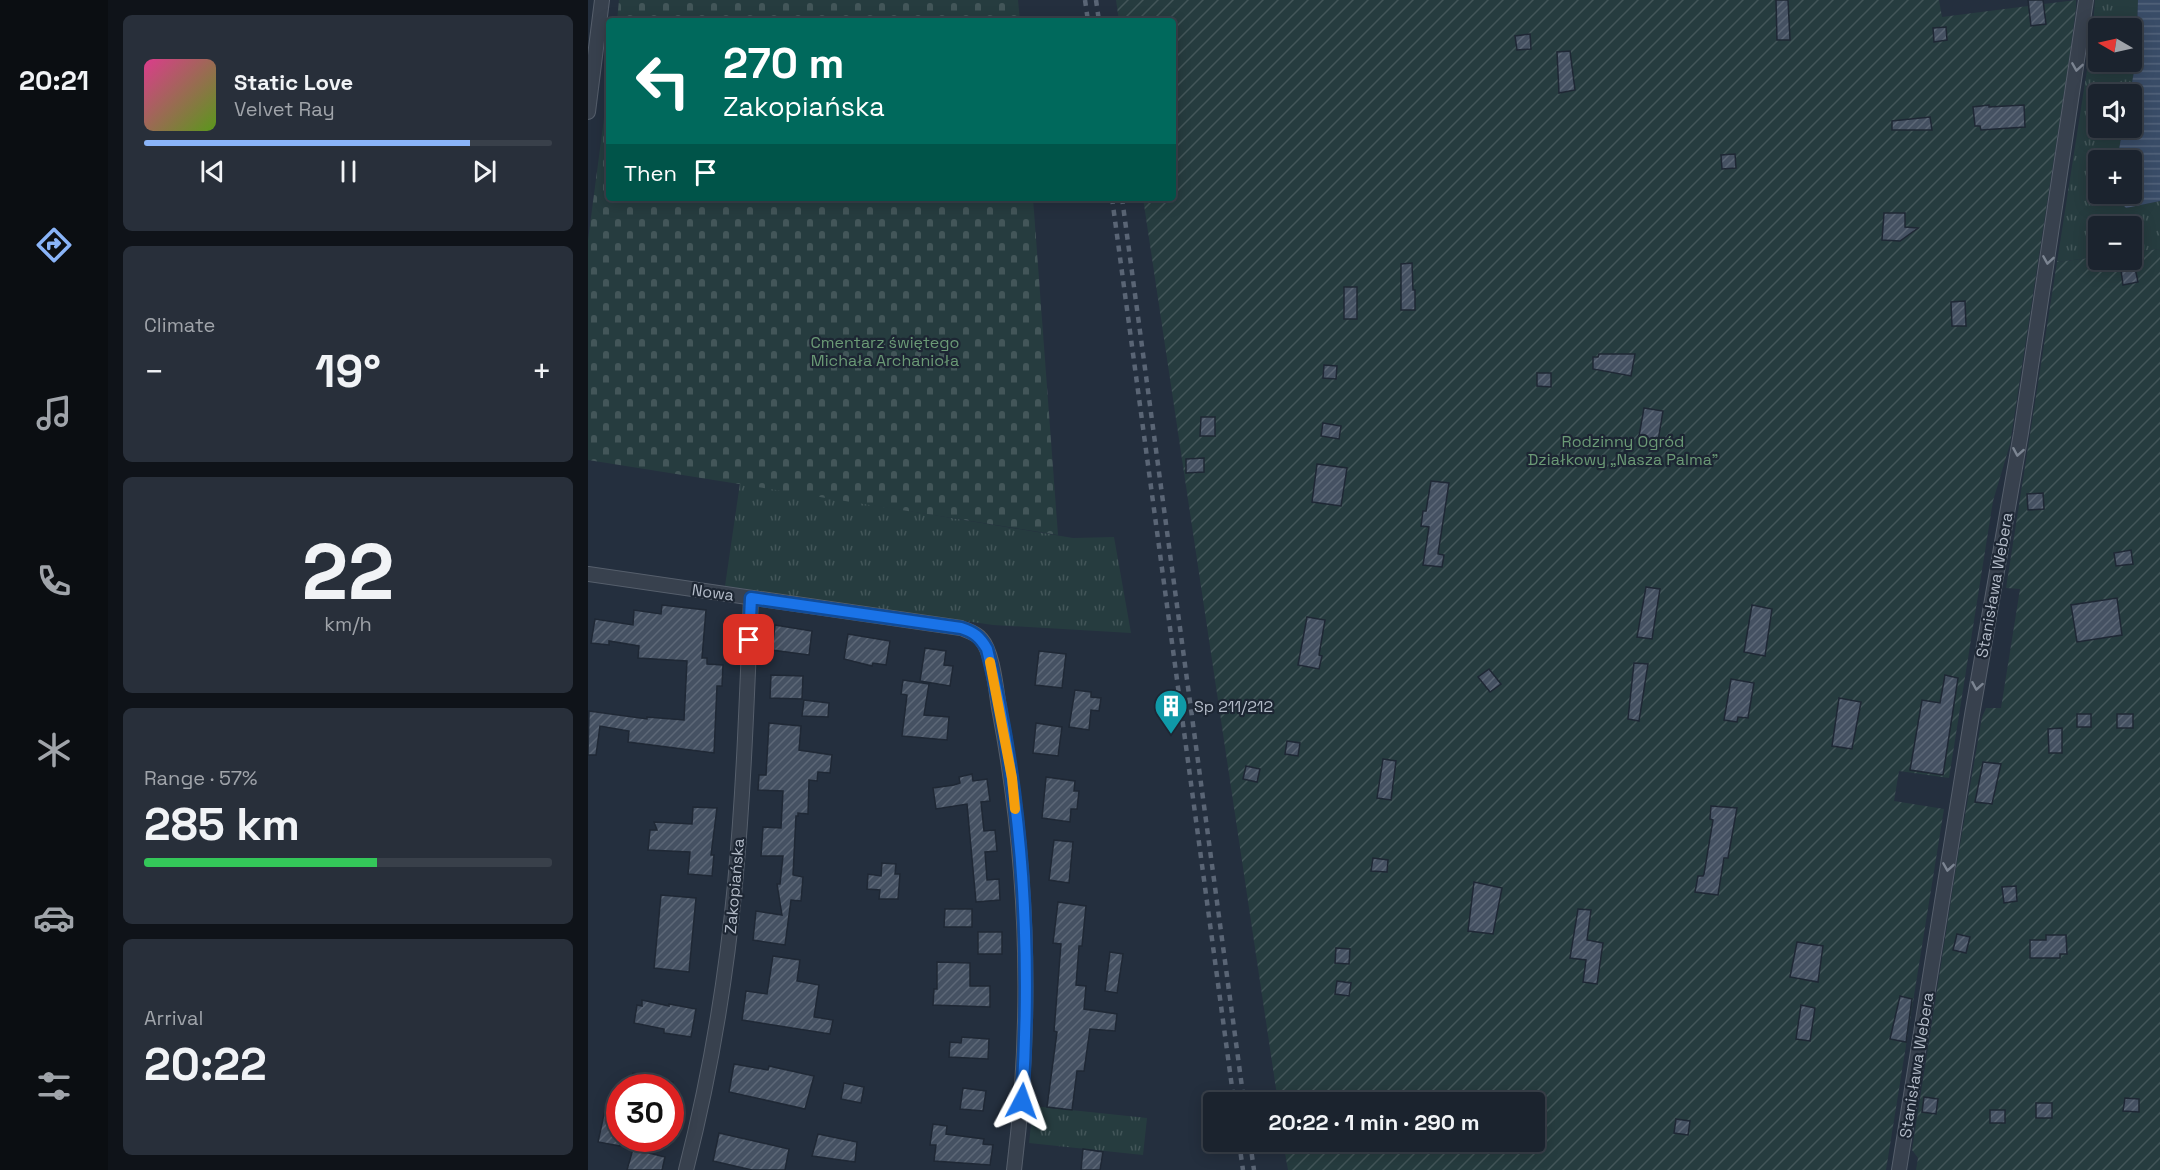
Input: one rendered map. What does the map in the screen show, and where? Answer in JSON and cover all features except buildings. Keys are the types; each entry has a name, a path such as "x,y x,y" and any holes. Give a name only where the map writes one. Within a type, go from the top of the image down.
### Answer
{"street":[{"path":"588,112 602,0"},
{"name":"Stanisława Webera","path":"1899,1170 1970,726 2021,433 2085,4"},
{"name":"Nowa","path":"588,574 961,628 981,639 987,649 1012,778 1023,903 1025,1059 1014,1170"},
{"name":"Zakopiańska","path":"686,1170 708,1074 734,895 741,812 751,598"}],"green space":[{"path":"619,0 1018,0 1020,18 617,18"},
{"name":"Rodzinny Ogród Działkowy „Nasza Palma”","path":"1116,0 1939,0 1942,17 2076,0 2069,60 2010,444 1993,501 1949,778 1899,771 1894,801 1944,809 1886,1170 1288,1170 1285,1152 1545,1152 1545,1092 1277,1092 1143,201 1176,201 1176,18 1119,18"},
{"path":"2095,0 2138,0 2137,18 2094,18"},
{"path":"2088,64 2088,72 2134,72 2132,84 2088,84 2088,138 2121,138 2119,150 2088,150 2088,204 2122,204 2126,208 2160,201 2160,249 2142,251 2142,216 2088,216 2088,258 2057,262"},
{"name":"Cmentarz świętego Michała Archanioła","path":"606,103 606,201 1033,201 1058,535 588,460 588,240"},
{"path":"2160,249 2160,1170 1916,1170 1918,1158 1912,1150 1982,717 1986,708 2001,708 2020,589 2006,588 2057,262 2088,258 2088,270 2142,270 2142,251"},
{"path":"740,483 1073,538 1114,537 1131,633 993,625 725,586"},
{"path":"1033,1106 1147,1118 1143,1155 1029,1143"}],"water":[{"path":"2138,0 2160,0 2160,201 2126,208 2122,204 2142,204 2142,150 2119,150 2121,138 2142,138 2142,84 2132,84 2134,72 2142,72 2142,18 2137,18"}],"railway":[{"path":"1085,0 1088,18"},
{"path":"1096,0 1099,18"},
{"path":"1112,201 1233,1092"},
{"path":"1122,201 1243,1092"},
{"path":"1240,1152 1243,1170"},
{"path":"1251,1152 1254,1170"}],"slow traffic":[{"path":"990,662 1012,778 1015,809"}],"place":[{"name":"Sp 211/212","path":"1171,735"}],"route":[{"path":"749,640 751,598 961,628 981,639 987,649 1012,778 1018,832 1025,948 1025,1059 1022,1101"}]}
